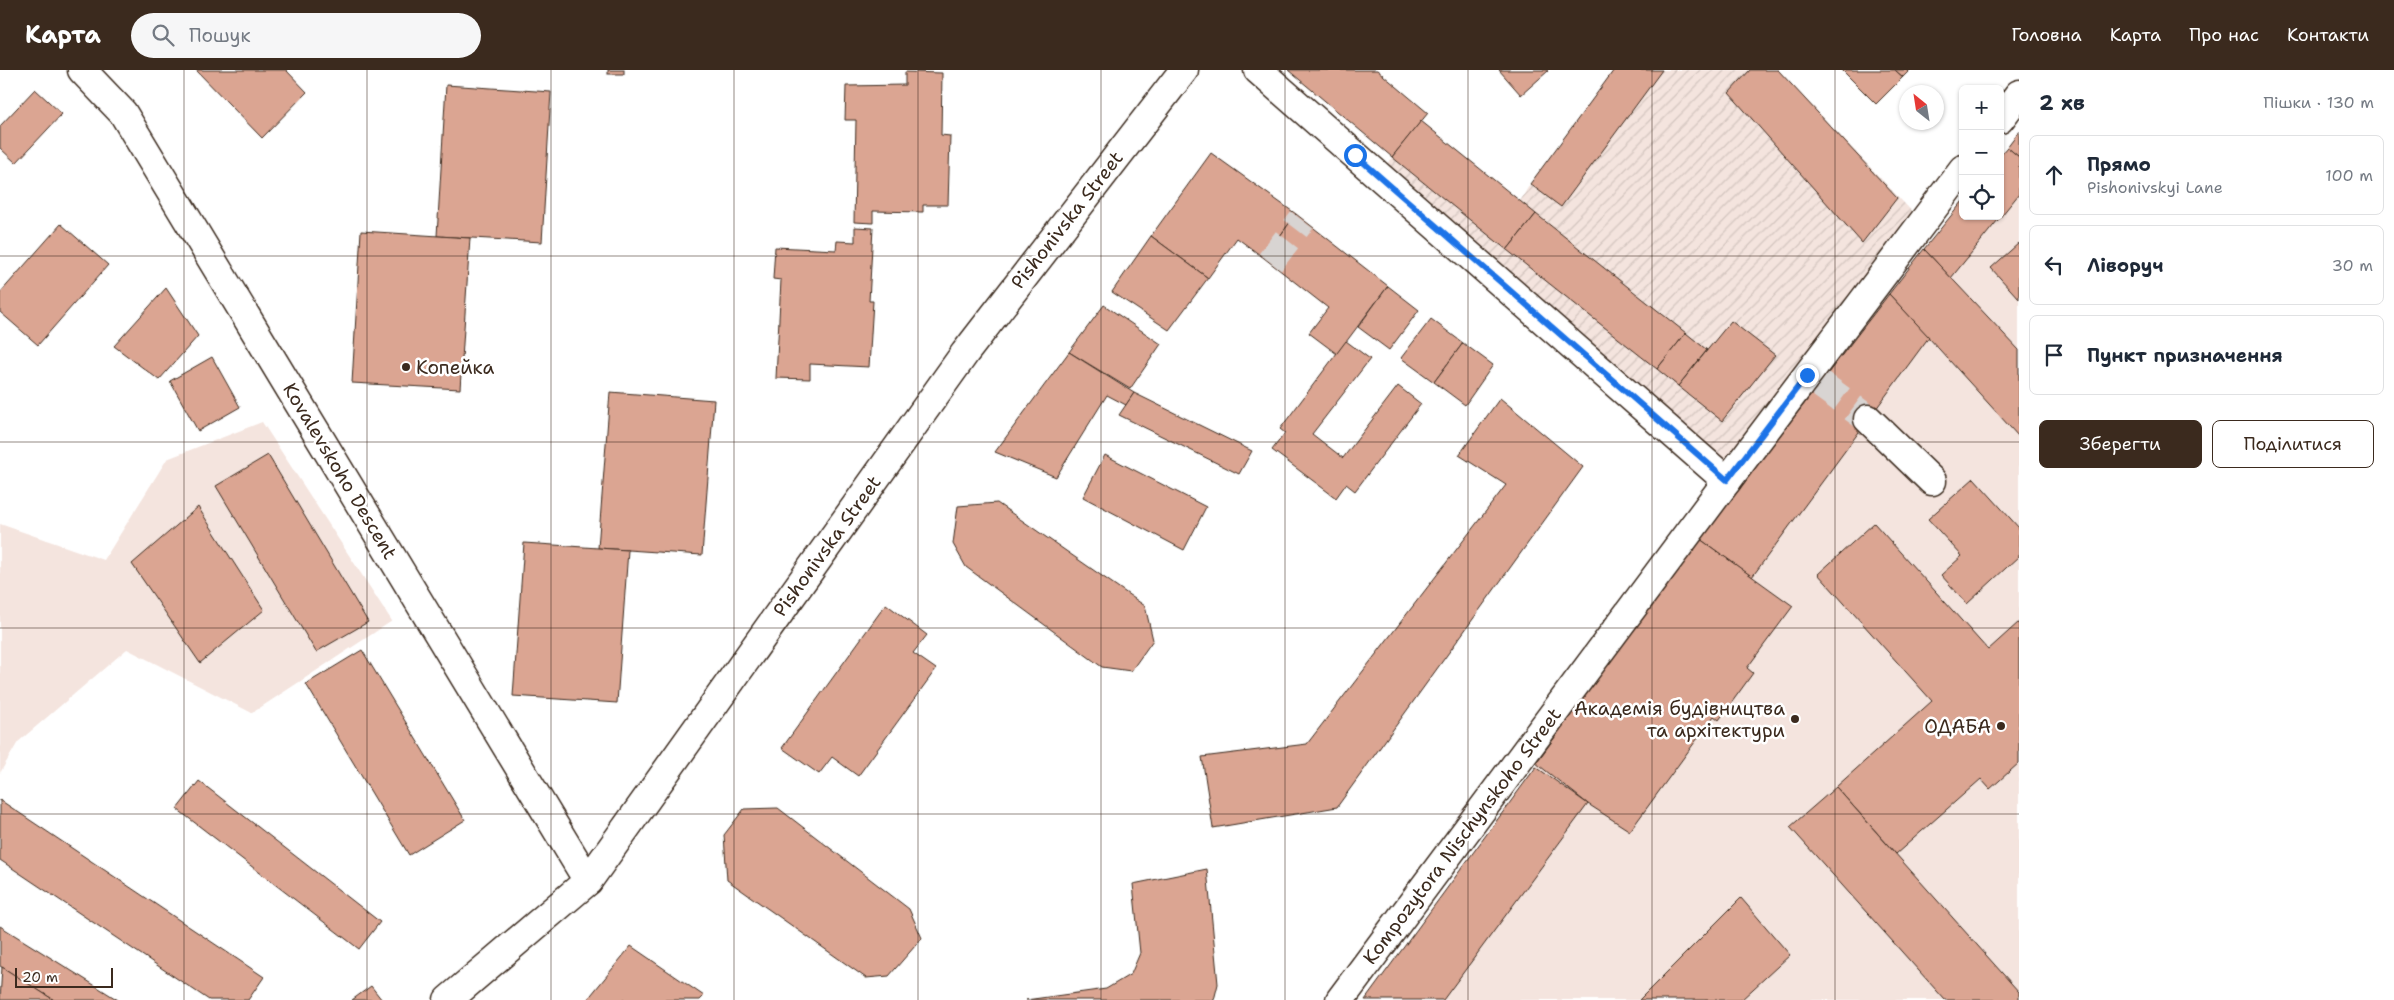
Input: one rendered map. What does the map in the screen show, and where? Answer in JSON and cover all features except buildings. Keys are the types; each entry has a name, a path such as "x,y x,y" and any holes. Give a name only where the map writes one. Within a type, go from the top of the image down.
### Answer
{"street":[{"name":"Kovalevskoho Descent","path":"82,70 123,113 588,881"},
{"name":"Pishonivska Street","path":"448,1000 588,881 965,353 1184,70"},
{"path":"1258,70 1727,480"},
{"path":"2004,114 2019,94"},
{"name":"Kompozytora Nischynskoho Street","path":"1340,1000 1727,480 1813,379 1959,175"},
{"path":"1868,418 1932,481"}],"shaded area":[{"path":"1614,70 1778,70 1921,221 1727,479 1378,175 1421,121 1519,203 1530,184"},
{"name":"Академія будівництва та архітектури","path":"2019,131 2019,1000 1369,1000 1881,285 1889,293 1959,206 1959,220 2004,220 2004,150"},
{"path":"262,422 392,621 252,713 127,649 18,742 0,773 0,524 104,560 167,459"}],"tunnel":[{"path":"1270,262 1302,220"},
{"path":"1819,383 1868,419"}],"place":[{"name":"Копейка","path":"406,367"},
{"name":"Академія будівництва та архітектури","path":"1795,719"},
{"name":"ОДАБА","path":"2001,726"}],"route":[{"path":"1355,155 1727,480 1807,375"}]}
